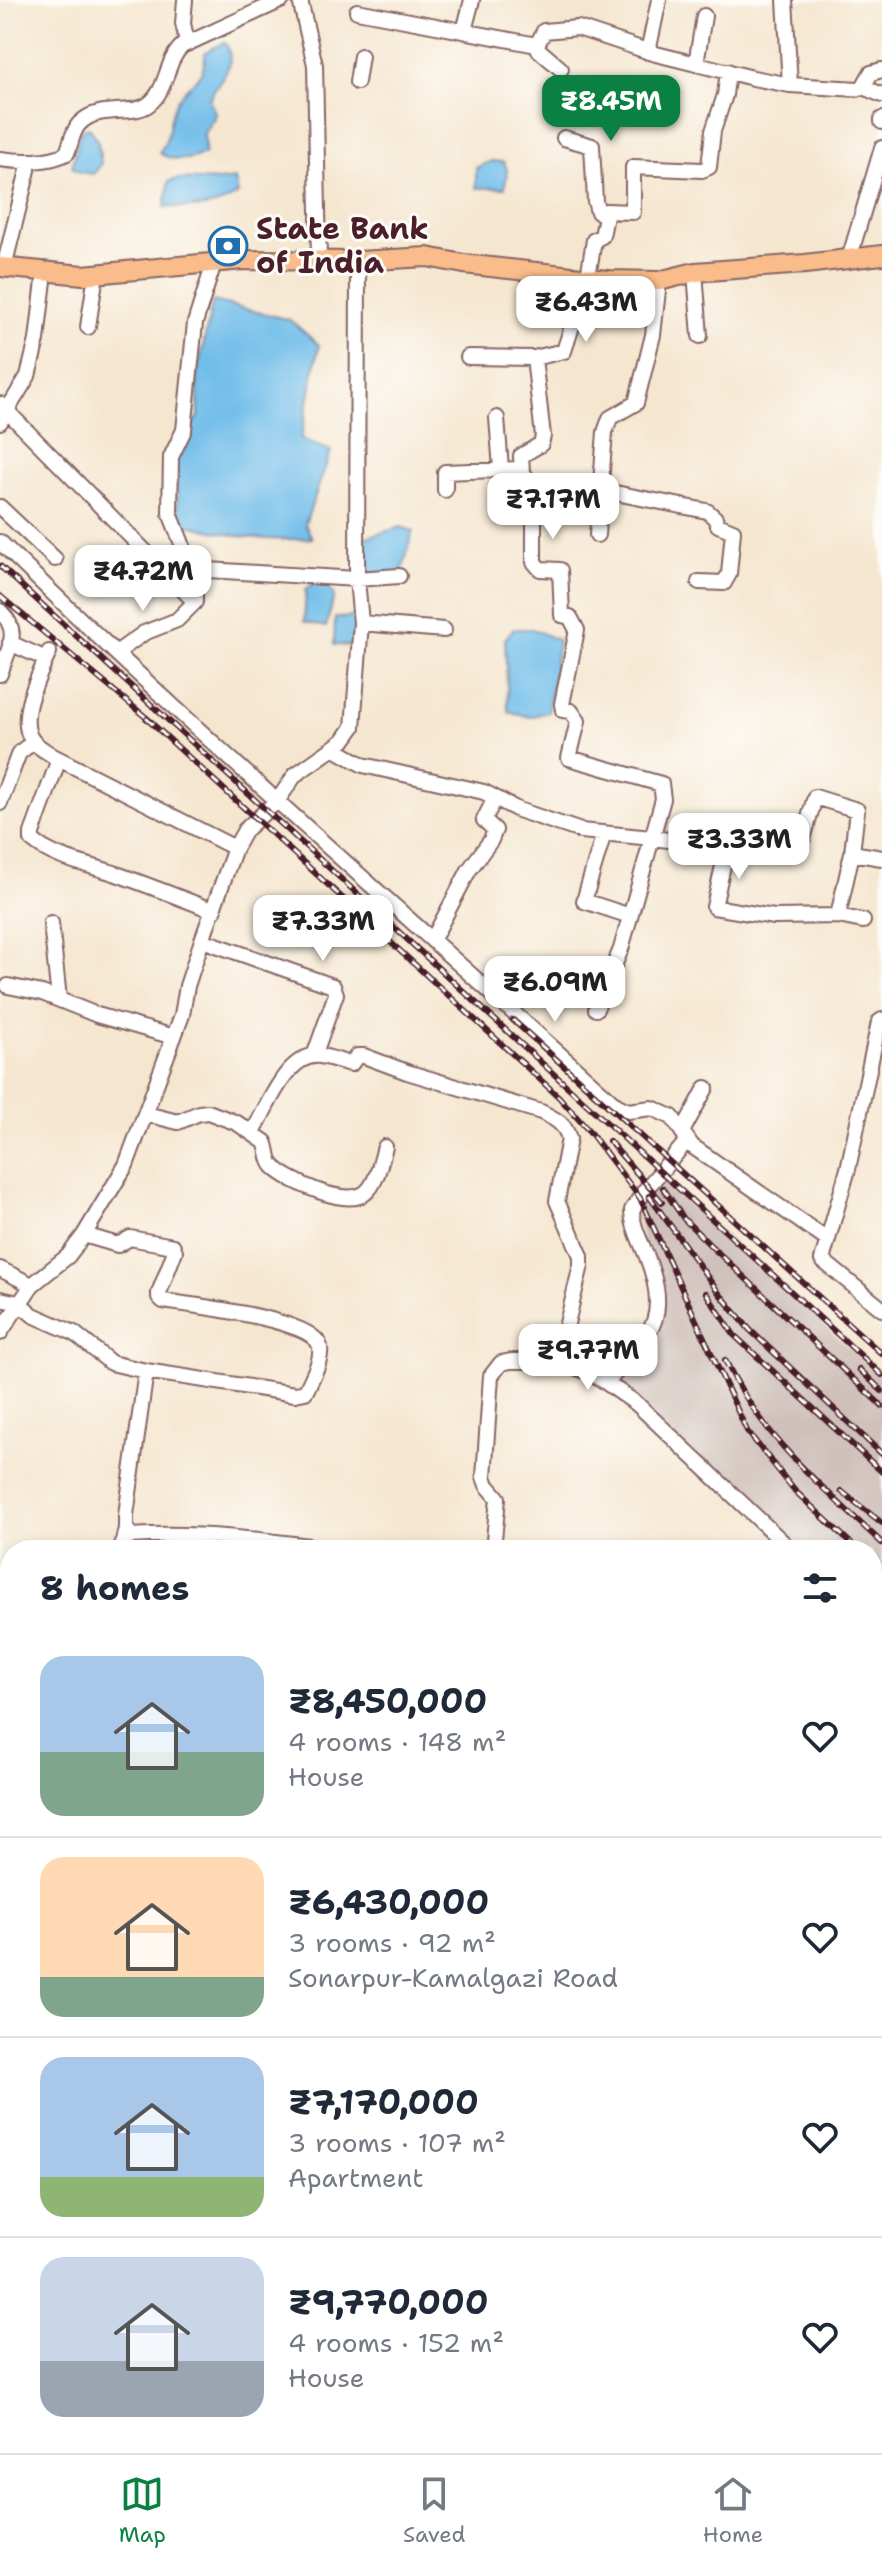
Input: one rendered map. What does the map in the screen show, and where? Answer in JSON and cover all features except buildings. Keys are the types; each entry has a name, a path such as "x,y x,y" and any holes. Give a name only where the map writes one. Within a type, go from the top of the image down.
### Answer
{"main road":[{"path":"2,267 96,274 243,260 358,261 427,257 608,280 659,281 695,272 882,255"}],"street":[{"path":"185,0 183,23 187,43"},
{"path":"0,159 27,161 67,153 76,128 87,118 110,110 142,108 149,104 163,85 175,52 187,43 282,0"},
{"path":"300,0 315,65 319,259"},
{"path":"464,31 472,0"},
{"path":"648,52 659,0"},
{"path":"785,0 790,85"},
{"path":"357,11 377,6 464,31 537,45"},
{"path":"696,64 704,16"},
{"path":"537,45 544,31 578,28 648,52 790,85 863,87 882,95"},
{"path":"537,45 561,69"},
{"path":"357,82 361,56"},
{"path":"863,87 871,73 882,70"},
{"path":"564,138 592,146 598,212 633,212 633,167 702,170 709,167 713,131 725,95 728,71"},
{"path":"849,259 882,148"},
{"path":"2,267 28,170 27,161"},
{"path":"468,357 534,358 564,351 588,277 594,240 602,236 607,211"},
{"path":"0,1333 32,1285 68,1256 84,1235 126,1165 174,1037 202,940 235,848 248,825 278,800 295,775 343,741 356,720 361,623 357,579 358,261"},
{"path":"198,579 190,573 186,564 186,554 170,513 171,457 184,430 195,323 214,263"},
{"path":"45,272 37,340 28,376 2,412 195,602"},
{"path":"695,272 700,336"},
{"path":"88,327 96,274"},
{"path":"597,535 605,432 610,418 634,407 641,390 653,335 659,281"},
{"path":"534,358 543,436 541,444 521,456 521,469 534,489 534,562 540,569 560,570 562,615 570,617 577,630 562,704 563,710 571,711 578,721 569,758 661,784 663,799 621,949 596,1009"},
{"path":"497,418 501,469"},
{"path":"445,490 445,472 521,469"},
{"path":"600,490 707,511 718,525 733,531 729,574 724,583 699,582"},
{"path":"0,507 55,559"},
{"path":"0,542 211,743 616,1105 628,1111 652,1108 672,1117 685,1137 826,1239"},
{"path":"116,653 144,633 177,620 195,602 200,574 208,570 357,579 399,576"},
{"path":"0,611 13,628 0,674"},
{"path":"361,623 444,630"},
{"path":"10,643 47,655 28,710 26,727 33,742 59,759 235,848"},
{"path":"0,803 19,753 33,742"},
{"path":"333,748 363,765 453,784 495,798 541,819 581,831 727,847 714,907 774,917 838,916 863,921"},
{"path":"59,759 32,840 70,860 214,911"},
{"path":"801,846 815,797 857,810 852,853 838,916"},
{"path":"433,939 469,870 491,840 495,830 484,820 495,798"},
{"path":"604,833 584,901 630,916"},
{"path":"852,853 882,858"},
{"path":"51,923 59,999"},
{"path":"202,940 333,986 336,994 314,1056"},
{"path":"8,986 59,999 97,1015 174,1037"},
{"path":"882,1020 879,1022 848,1169 822,1260 882,1309"},
{"path":"253,1132 291,1066 314,1056 351,1064 357,1056 364,1056 558,1120 566,1129 569,1139 557,1201 581,1256 558,1361"},
{"path":"607,1382 652,1331 658,1311 655,1277 632,1210 685,1137 706,1088"},
{"path":"146,1114 178,1122 208,1112 237,1123 265,1142 274,1168 311,1188 342,1198 356,1198 371,1187 385,1147"},
{"path":"0,1299 19,1303 33,1315 74,1333 105,1360 146,1371 300,1393 307,1389 319,1360 320,1348 316,1338 292,1326 208,1307 160,1300 159,1293 175,1251 173,1246 130,1238 118,1245 84,1235"},
{"path":"0,1269 32,1285"},
{"path":"494,1540 498,1498 484,1477 491,1376 501,1363 511,1361 558,1361 575,1365 607,1382 645,1411 780,1540"},
{"path":"123,1540 146,1371"},
{"path":"126,1528 131,1536 156,1534 256,1540"},
{"path":"0,1828 0,1917"}],"shaded area":[{"path":"663,1179 882,1378 882,1540 785,1540 612,1380 660,1315 635,1210"}],"water":[{"path":"225,42 229,65 209,99 216,115 204,133 205,153 182,159 159,153 177,101 202,71 205,52"},
{"path":"89,127 98,142 101,164 94,174 72,167 81,130"},
{"path":"491,161 504,162 507,170 505,188 476,188 476,168"},
{"path":"235,179 238,194 212,206 165,207 169,181"},
{"path":"213,301 290,320 319,345 301,439 331,451 305,524 312,538 245,537 178,522 178,437 199,417 197,373"},
{"path":"401,527 413,531 400,579 362,576 363,538"},
{"path":"315,582 328,585 334,596 326,627 304,622 306,589"},
{"path":"354,617 359,624 352,646 334,645 335,618"},
{"path":"513,629 532,629 558,640 548,712 530,717 508,711 505,639"}],"railway":[{"path":"0,566 882,1375"},
{"path":"0,596 154,724"},
{"path":"146,718 559,1097 589,1131 640,1198 747,1431 795,1491 847,1540"},
{"path":"513,1020 882,1354"},
{"path":"609,1141 662,1202"},
{"path":"663,1188 684,1219 711,1246 882,1406"},
{"path":"649,1196 719,1293 750,1330 882,1454"},
{"path":"706,1293 734,1335 882,1472"},
{"path":"725,1360 740,1388 775,1438 879,1540"},
{"path":"859,1369 882,1391"},
{"path":"841,1491 882,1523"}],"place":[{"name":"State Bank of India","path":"228,246"}]}
